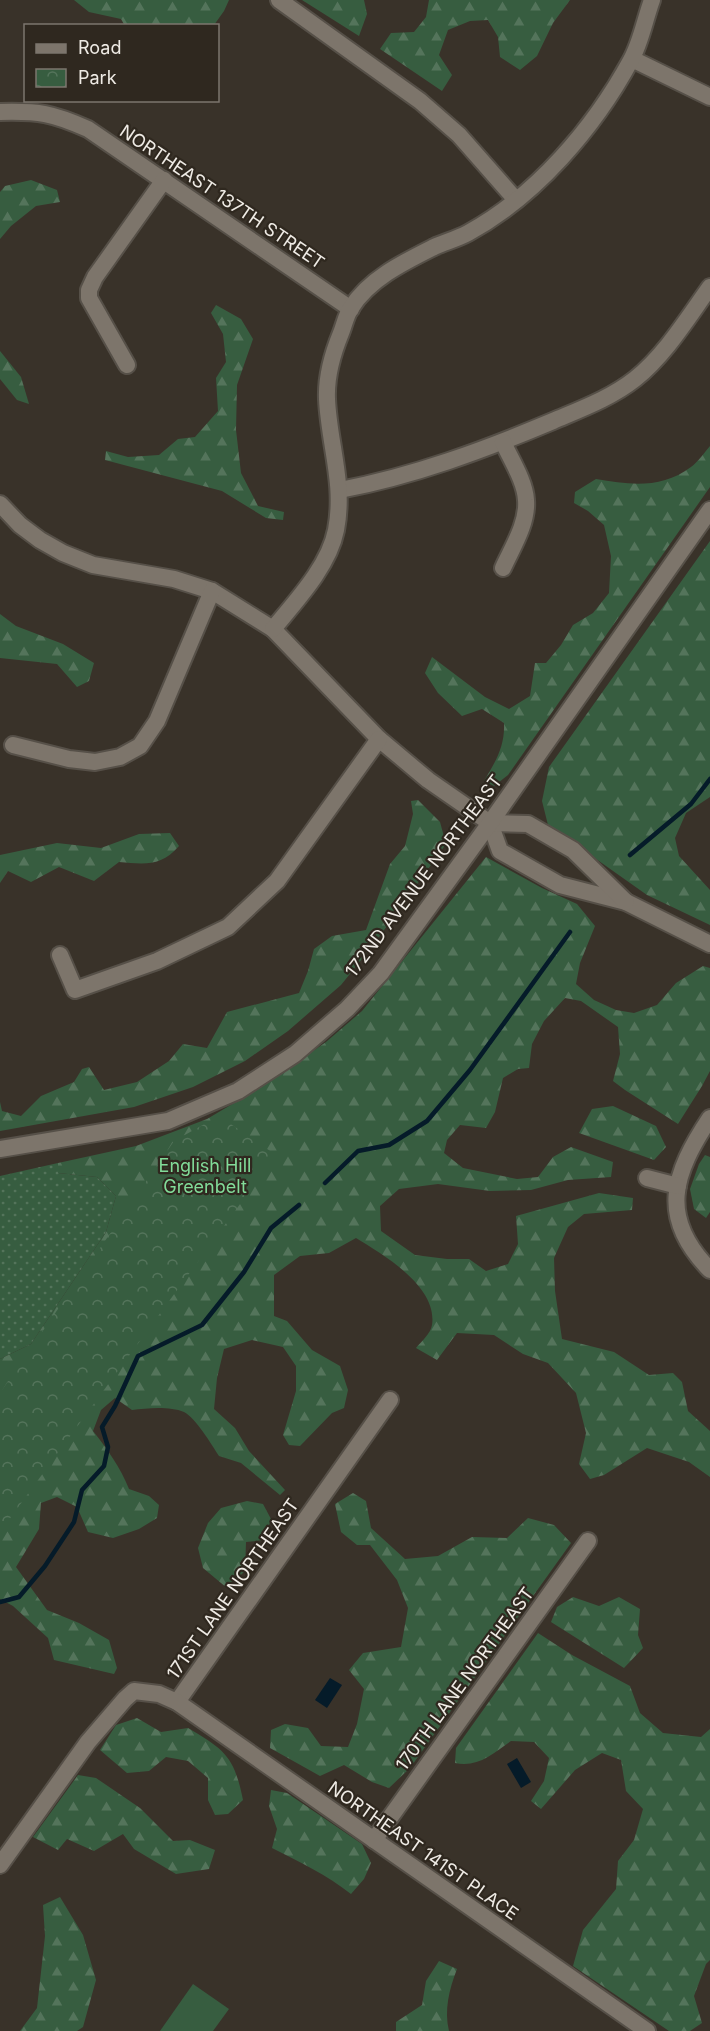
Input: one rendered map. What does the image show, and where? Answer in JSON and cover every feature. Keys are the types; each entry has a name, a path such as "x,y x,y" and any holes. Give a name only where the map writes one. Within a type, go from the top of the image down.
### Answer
{"street":[{"path":"279,0 420,101 459,135 516,200"},
{"path":"273,629 306,590 321,567 336,532 340,490 327,399 330,359 351,309 372,284 399,266 468,233 516,200 557,164 586,129 632,58 652,0"},
{"path":"632,58 710,97"},
{"name":"NORTHEAST 137TH STREET","path":"0,112 35,111 62,117 88,129 351,309"},
{"path":"127,365 89,298 89,290 95,277 164,180"},
{"path":"340,490 390,480 503,442 604,399 634,380 658,358 710,287"},
{"path":"503,442 521,482 526,500 523,522 503,568"},
{"path":"0,504 20,525 40,540 73,557 93,566 170,578 212,591 273,629 379,739 428,780 490,823 528,824 573,850 626,902"},
{"name":"172ND AVENUE NORTHEAST","path":"0,1149 168,1121 238,1091 295,1054 347,1009 381,973 490,823 710,510"},
{"path":"13,745 69,759 95,762 120,757 140,746 158,721 212,591"},
{"path":"60,955 75,990 157,961 228,927 277,881 379,739"},
{"path":"490,823 500,851 560,885 626,902 710,944"},
{"path":"710,1118 692,1146 679,1175 677,1215 682,1232 693,1253 710,1270"},
{"path":"647,1178 678,1186"},
{"name":"171ST LANE NORTHEAST","path":"0,1865 88,1742 125,1699 134,1691 159,1694 177,1702 390,1400"},
{"name":"170TH LANE NORTHEAST","path":"374,1840 588,1541"},
{"name":"NORTHEAST 141ST PLACE","path":"177,1702 647,2031"}],"green space":[{"path":"74,0 229,0 215,24 124,24 121,19 89,12"},
{"path":"302,0 364,0 367,14 359,36"},
{"path":"429,0 570,0 553,23 537,56 520,70 500,57 498,37 488,20 470,21 448,30 439,55 452,75 442,91 380,49 391,33 414,32 426,17"},
{"path":"31,180 57,190 60,202 36,206 11,226 0,239 0,192 5,186"},
{"path":"216,305 241,319 253,339 237,385 236,430 241,473 258,506 284,512 283,520 266,518 222,491 105,460 106,451 128,457 159,455 178,439 195,437 218,411 216,378 226,362 223,334 211,313"},
{"path":"0,351 21,377 29,404 17,400 0,379"},
{"path":"710,446 710,487 508,775 494,786 484,781 501,746 504,723 482,709 462,716 438,693 425,673 432,657 485,697 509,709 530,696 535,663 546,663 561,645 573,625 593,613 609,593 611,556 604,525 588,511 574,503 575,492 596,479 645,484 669,479 694,465"},
{"path":"710,541 710,797 686,813 675,838 679,856 710,890 710,925 647,895 548,825 542,801 549,767"},
{"path":"0,614 16,626 63,644 94,663 89,681 77,687 57,664 0,658"},
{"path":"418,800 440,822 446,844 374,944 341,985 288,1031 245,1061 193,1087 134,1107 0,1131 0,1102 2,1111 21,1116 41,1096 74,1082 82,1069 89,1067 104,1090 137,1082 169,1061 183,1044 207,1048 227,1012 299,993 314,949 332,936 366,930 390,864 405,846 413,814 411,801"},
{"path":"170,833 179,846 166,858 152,863 119,862 94,881 59,867 31,882 8,871 0,883 0,855 57,843 101,848 139,834"},
{"path":"486,857 542,888 577,904 595,926 580,963 576,984 594,1000 616,1010 634,1013 657,1005 676,983 703,966 710,968 710,1071 678,1124 613,1081 620,1054 618,1027 581,1001 565,998 544,1021 532,1044 529,1068 518,1069 503,1078 495,1112 486,1128 460,1125 447,1140 444,1153 463,1168 517,1179 538,1177 553,1157 571,1147 613,1162 611,1177 568,1180 531,1190 490,1191 438,1184 399,1189 380,1206 381,1231 415,1255 469,1259 486,1271 508,1264 518,1244 516,1216 599,1193 633,1198 632,1210 584,1214 568,1227 554,1258 555,1291 562,1339 614,1352 649,1375 673,1373 682,1382 688,1411 710,1431 710,1477 689,1462 647,1448 604,1475 590,1479 579,1464 586,1433 576,1393 548,1363 523,1354 494,1335 457,1333 437,1360 416,1348 428,1334 432,1325 432,1311 427,1298 418,1285 394,1263 356,1238 329,1253 300,1256 274,1275 274,1316 287,1321 312,1350 340,1366 348,1390 344,1408 332,1413 300,1446 289,1445 283,1435 296,1391 296,1366 283,1347 252,1340 224,1349 217,1378 214,1409 235,1428 249,1451 285,1490 280,1495 241,1463 219,1456 198,1425 184,1412 165,1408 132,1410 115,1398 101,1410 93,1431 122,1473 129,1489 149,1496 159,1505 157,1518 139,1529 113,1538 88,1532 77,1507 57,1497 41,1503 39,1529 16,1567 47,1610 79,1623 109,1640 117,1668 114,1674 54,1660 48,1638 13,1606 0,1599 0,1359 31,1344 106,1232 116,1196 97,1177 58,1173 58,1163 136,1146 207,1119 256,1090 326,1042 362,1011"},
{"path":"613,1106 656,1126 666,1147 654,1160 579,1133 592,1109"},
{"name":"English Hill Greenbelt","path":"219,1116 276,1155 0,1532 0,1393 174,1141"},
{"path":"705,1155 710,1157 710,1212 706,1218 694,1209 690,1189 699,1164"},
{"path":"58,1163 58,1173 97,1177 116,1196 106,1232 31,1344 0,1359 0,1176"},
{"path":"353,1493 366,1501 371,1528 405,1559 438,1556 472,1537 507,1538 528,1518 554,1525 571,1543 410,1768 389,1788 372,1782 344,1765 320,1776 270,1748 271,1730 285,1724 308,1728 321,1746 348,1747 357,1724 364,1689 349,1670 363,1653 401,1647 408,1608 397,1580 370,1545 357,1545 341,1532 335,1504"},
{"path":"247,1501 263,1504 271,1519 264,1540 246,1542 245,1571 227,1588 203,1568 198,1548 208,1523 221,1508"},
{"path":"573,1597 599,1606 619,1597 640,1609 638,1635 643,1648 624,1668 551,1622 557,1607"},
{"path":"538,1633 572,1655 630,1686 640,1713 663,1733 701,1737 710,1729 710,1960 706,1964 694,1996 702,2023 690,2031 669,2031 573,1966 583,1930 616,1889 618,1861 634,1840 643,1809 626,1791 621,1760 602,1753 575,1770 541,1809 531,1801 544,1781 549,1758 534,1742 511,1741 478,1762 455,1763 456,1748"},
{"path":"137,1718 161,1732 188,1728 211,1742 226,1756 236,1773 243,1800 228,1814 215,1815 208,1800 208,1778 188,1761 166,1757 149,1771 127,1773 100,1750 116,1725"},
{"path":"78,1775 96,1778 140,1808 173,1841 190,1840 215,1850 209,1869 176,1874 134,1849 123,1834 94,1851 67,1839 58,1850 33,1837"},
{"path":"271,1790 287,1793 362,1844 371,1863 364,1879 351,1894 323,1875 272,1848 277,1829 269,1806"},
{"path":"60,1897 83,1935 96,1980 83,2027 77,2031 20,2031 37,2008 45,1936 43,1905"},
{"path":"439,1961 457,1969 448,2000 449,2031 396,2031 396,2022 422,2005 426,1981"},
{"path":"193,1984 229,2009 213,2031 160,2031"}],"water":[{"path":"330,1678 342,1685 327,1708 315,1700"},
{"path":"517,1758 531,1782 521,1788 507,1764"}],"waterway":[{"path":"630,855 691,804 710,779"},
{"path":"325,1183 358,1151 389,1145 427,1121 470,1070 570,932"},
{"path":"0,1602 19,1597 45,1566 74,1522 82,1490 104,1466 108,1447 102,1427 115,1406 138,1356 202,1325 244,1272 271,1228 299,1205"}]}
